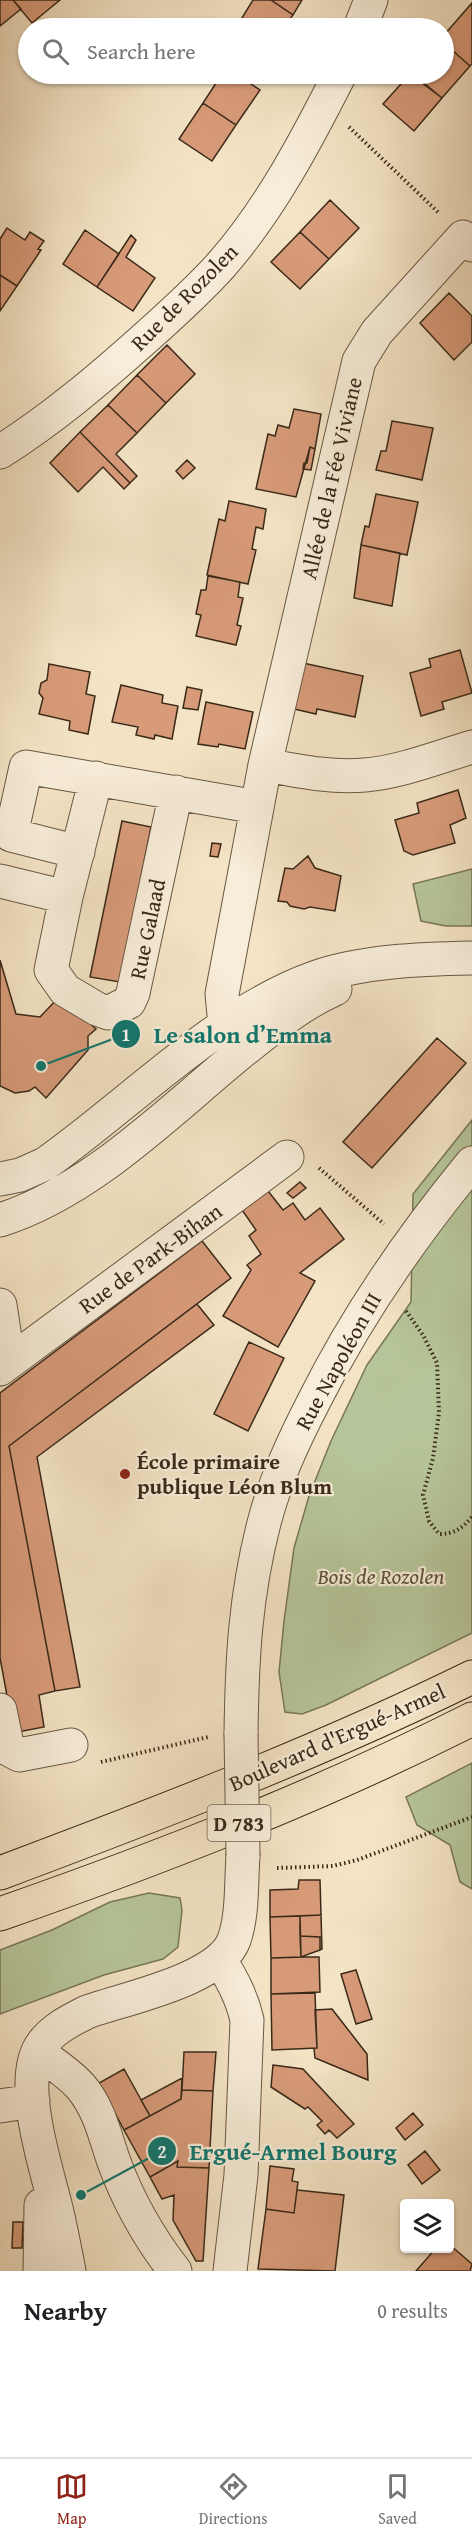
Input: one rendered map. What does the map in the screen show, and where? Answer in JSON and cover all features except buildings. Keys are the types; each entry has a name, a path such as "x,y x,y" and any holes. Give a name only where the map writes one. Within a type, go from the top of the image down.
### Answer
{"main road":[{"name":"Boulevard d'Ergué-Armel","path":"0,1872 285,1763 366,1728 472,1677"},
{"name":"D 783","path":"0,1914 100,1879 208,1836 389,1759 472,1719"}],"street":[{"path":"364,18 371,0"},
{"name":"Rue de Rozolen","path":"0,452 71,403 160,325 223,263 273,194 335,84"},
{"name":"Allée de la Fée Viviane","path":"264,765 359,361 377,332 468,241"},
{"path":"237,1036 222,1007 222,994 264,765 324,776 366,775 403,768 472,747"},
{"path":"78,852 11,835 26,767 257,807"},
{"name":"Rue Galaad","path":"96,778 66,897 51,970 65,990 96,1009 108,1013 129,1002 133,993 176,792"},
{"path":"0,881 66,897"},
{"path":"0,1179 20,1175 45,1164 237,1036 387,964 472,958"},
{"path":"0,1220 56,1195 102,1166 135,1140 237,1036"},
{"name":"Rue de Park-Bihan","path":"7,1364 300,1160"},
{"name":"Rue Napoléon III","path":"220,1959 228,1952 234,1940 240,1905 256,1862 225,1736 242,1668 246,1609 264,1522 278,1476 298,1431 348,1337 378,1288 472,1163"},
{"path":"0,1305 7,1364"},
{"path":"0,1710 8,1749 12,1752 19,1755 82,1755"},
{"path":"69,2271 41,2155 33,2101 31,2081 38,2052 49,2037 69,2021 107,2005 189,1978 203,1972 220,1959 236,1986 247,2020 241,2175 230,2271"},
{"path":"38,2052 79,2085 87,2095 140,2217 175,2271"},
{"path":"0,2106 33,2101"},
{"path":"40,2271 41,2155"}],"path":[{"path":"325,103 468,241"},
{"path":"300,1160 386,1225 414,1238"},
{"path":"408,1307 405,1313 423,1335 437,1363 439,1413 433,1458 423,1495 429,1521 439,1534 449,1534 459,1530 472,1517"},
{"path":"82,1755 225,1736"},
{"path":"256,1862 333,1866 357,1860 472,1818"}],"green space":[{"path":"472,869 472,926 446,926 421,921 413,884"},
{"name":"Bois de Rozolen","path":"472,1120 472,1633 326,1705 302,1714 285,1712 279,1672 284,1621 294,1548 309,1496 331,1441 367,1365 411,1302 413,1194"},
{"path":"472,1763 472,1889 460,1882 450,1845 417,1825 406,1797"},
{"path":"149,1893 180,1898 182,1910 178,1947 163,1959 104,1975 0,2014 0,1950 52,1930 110,1902"}],"place":[{"name":"Le salon d’Emma","path":"41,1066"},
{"name":"École primaire publique Léon Blum","path":"125,1474"},
{"name":"Ergué-Armel Bourg","path":"81,2195"}]}
